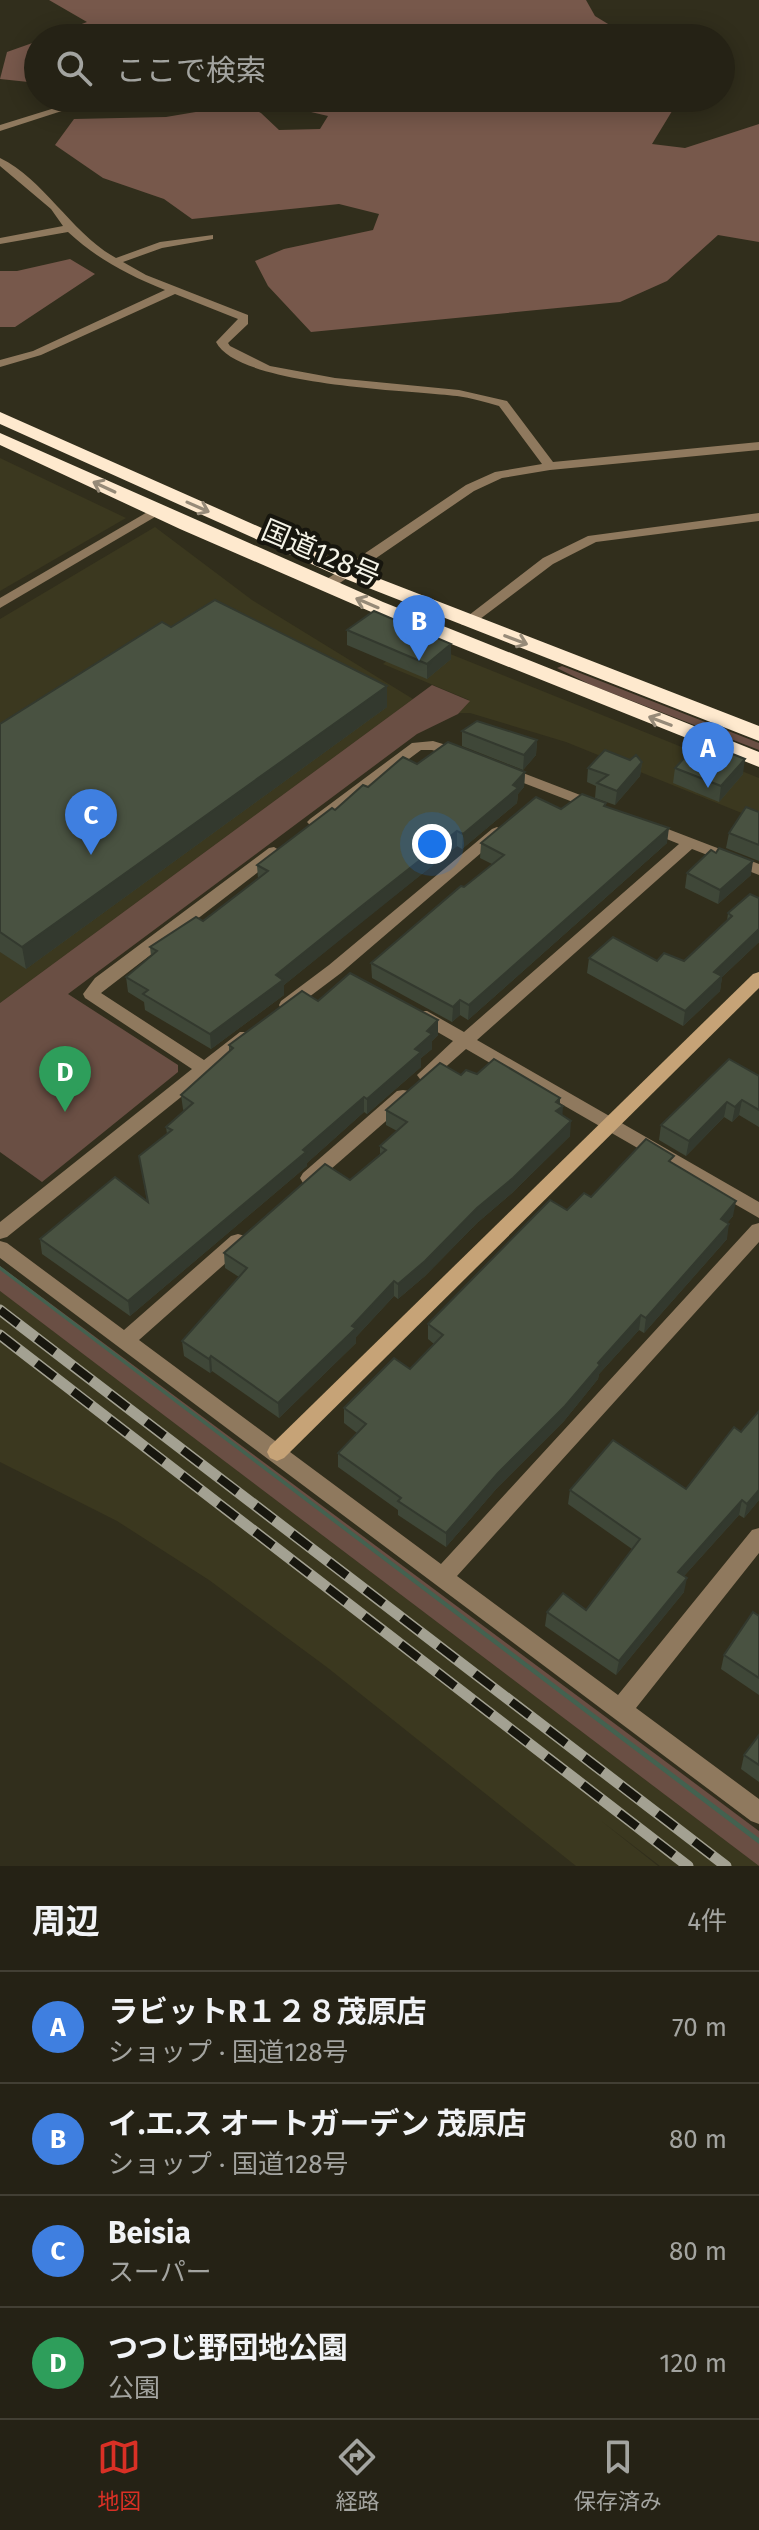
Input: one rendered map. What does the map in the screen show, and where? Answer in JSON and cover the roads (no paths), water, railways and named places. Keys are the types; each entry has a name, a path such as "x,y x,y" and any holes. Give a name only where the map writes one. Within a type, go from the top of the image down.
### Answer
{"highway":[{"name":"国道128号","path":"0,417 345,572 759,734"},
{"name":"国道128号","path":"0,438 326,586 541,675 759,760"}],"street":[{"path":"0,128 52,112"},
{"path":"0,161 55,207 70,228 95,251 142,277 244,317 244,322 222,342 225,348 267,369 335,381 459,393 503,403 550,466"},
{"path":"0,241 70,228"},
{"path":"115,262 160,245 209,237"},
{"path":"0,364 37,353 176,289"},
{"path":"326,586 470,488 499,475 550,466 759,446"},
{"path":"0,604 156,511"},
{"path":"467,622 548,561 593,539 759,517"},
{"path":"203,1068 91,994 101,982 417,746 441,746 488,764 543,793 605,810"},
{"path":"0,1232 203,1068 269,1019 341,973 513,818"},
{"path":"634,821 759,870"},
{"path":"290,1195 690,843"},
{"path":"277,1452 759,978"},
{"path":"401,1005 467,1040 759,1211"},
{"path":"125,1341 254,1226"},
{"path":"442,1577 759,1230"},
{"path":"0,1248 759,1813"},
{"path":"620,1710 759,1537"}],"railway":[{"path":"0,1310 726,1866"},
{"path":"0,1335 688,1866"}],"place":[{"name":"イ.エ.ス オートガーデン 茂原店","path":"419,661"},
{"name":"ラビットR１２８茂原店","path":"708,788"},
{"name":"Beisia","path":"91,855"},
{"name":"つつじ野団地公園","path":"65,1112"}]}
